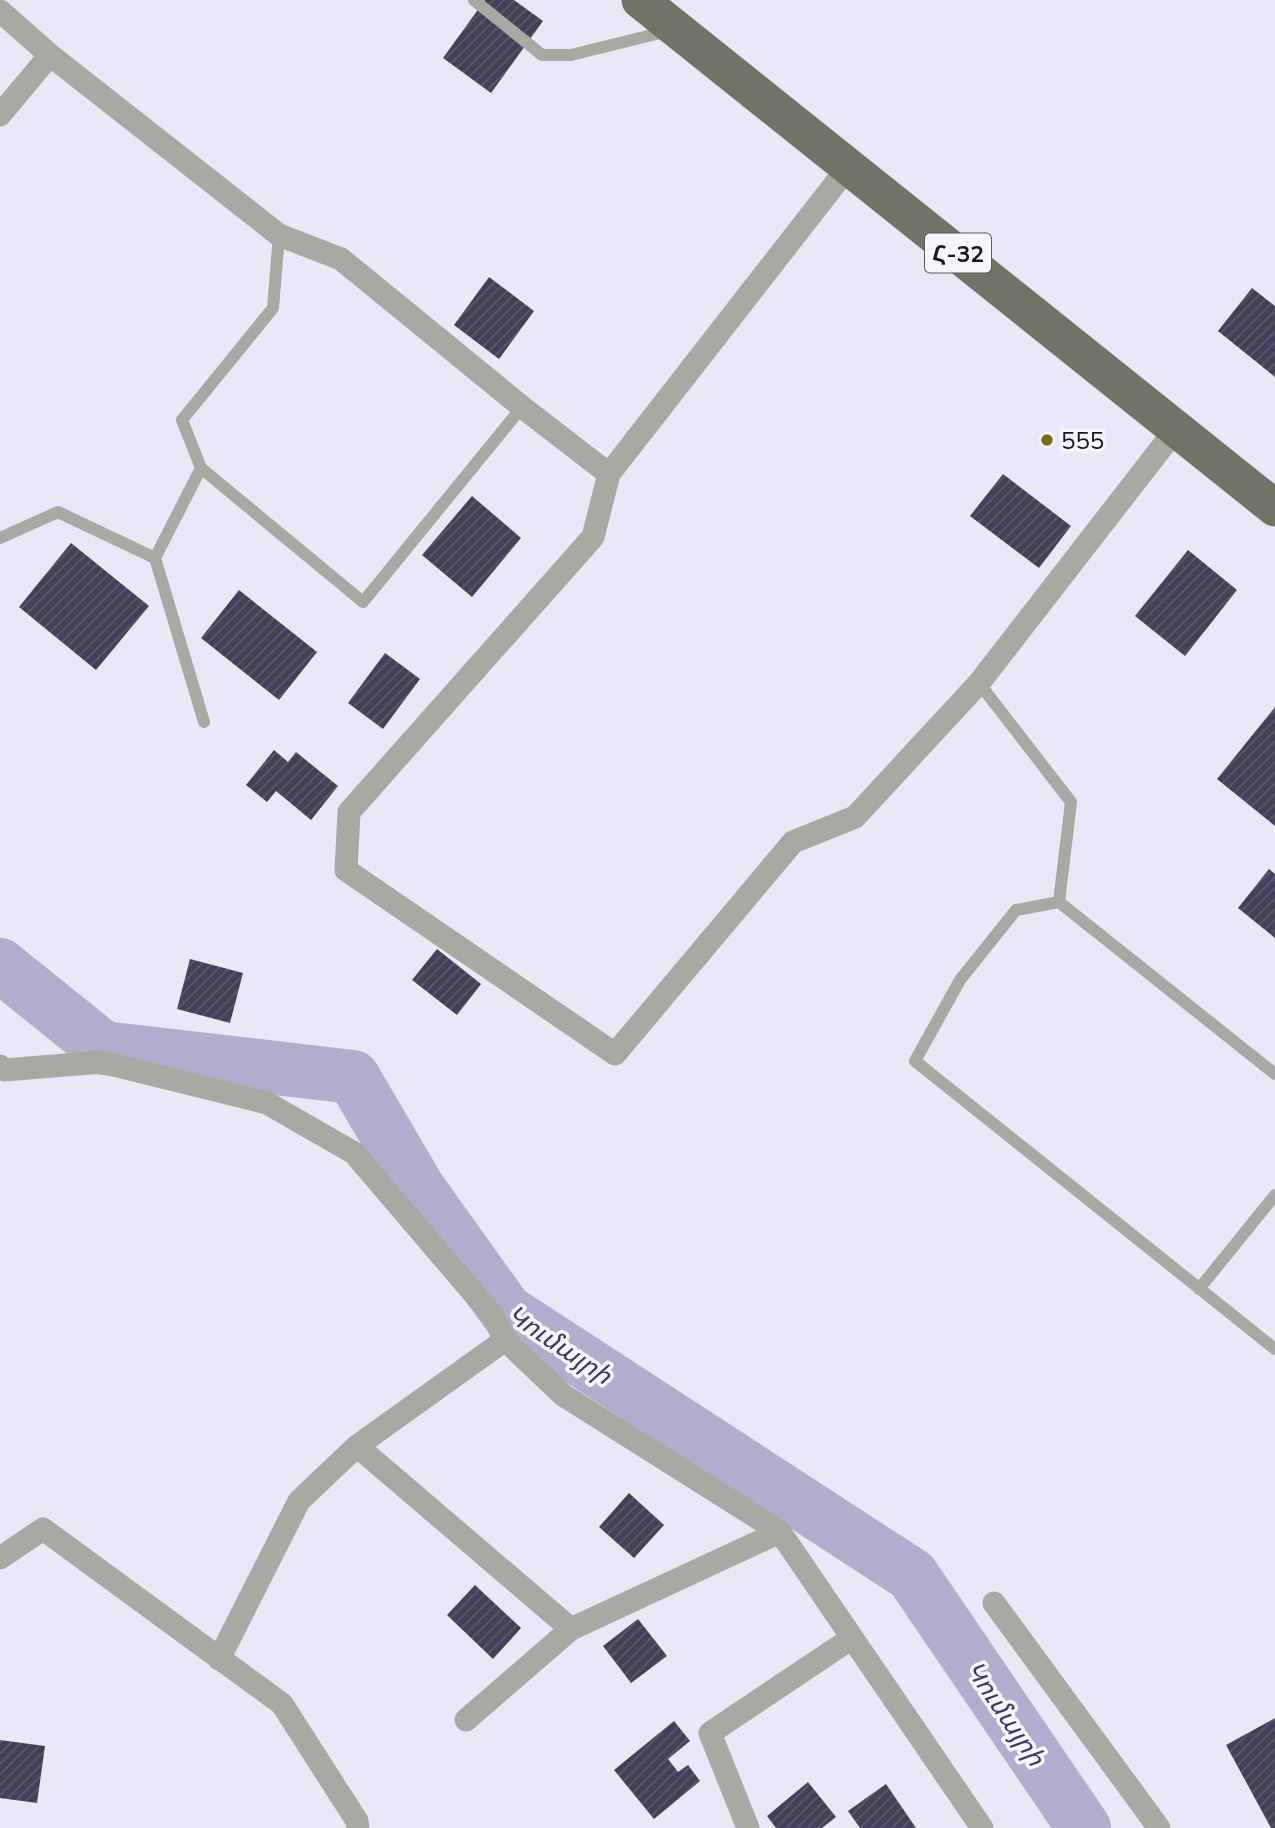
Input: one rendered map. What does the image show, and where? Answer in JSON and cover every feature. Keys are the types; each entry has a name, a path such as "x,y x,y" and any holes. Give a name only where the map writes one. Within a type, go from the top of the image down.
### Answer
{"main road":[{"name":"Հ-32","path":"640,0 1275,508"}],"street":[{"path":"0,11 50,55 279,235 341,259 522,407 609,474"},
{"path":"0,115 50,55"},
{"path":"849,166 609,474 593,537 349,812 346,870 615,1054 793,842 855,817 979,683 1177,429"},
{"path":"1,1070 102,1062 267,1103 354,1153 493,1317 505,1340 563,1395 780,1532 982,1828"},
{"path":"219,1660 299,1500 357,1446 505,1340"},
{"path":"357,1446 571,1629"},
{"path":"0,1558 43,1529 282,1704 357,1821 358,1828"},
{"path":"466,1720 571,1629 780,1532"},
{"path":"994,1603 1159,1828"},
{"path":"748,1828 710,1733 852,1638"}],"lane":[{"path":"474,0 541,55 571,55 676,29"},
{"path":"279,235 273,308 182,419 201,468 363,602 522,407"},
{"path":"201,468 155,558 204,722"},
{"path":"0,538 58,512 155,558"},
{"path":"979,683 1071,802 1059,902"},
{"path":"1275,1074 1059,902 1016,910 960,980 915,1061 1275,1349"},
{"path":"1199,1289 1275,1195"}],"building":[{"path":"485,0 514,0 543,21 491,93 443,58"},
{"path":"489,277 534,311 499,359 454,325"},
{"path":"1252,288 1275,306 1275,377 1218,331"},
{"path":"1003,474 1071,526 1039,568 970,516"},
{"path":"472,496 521,538 472,597 422,555"},
{"path":"71,543 149,606 96,670 19,607"},
{"path":"1188,550 1237,590 1185,656 1135,616"},
{"path":"239,590 317,652 279,700 201,638"},
{"path":"385,653 420,679 383,729 348,703"},
{"path":"1275,707 1275,826 1217,779"},
{"path":"274,750 288,762 296,752 338,786 311,820 276,791 267,802 246,785"},
{"path":"1269,869 1275,874 1275,938 1238,908"},
{"path":"437,949 481,984 457,1015 412,980"},
{"path":"190,959 243,973 230,1023 177,1009"},
{"path":"629,1493 664,1525 634,1558 599,1527"},
{"path":"475,1585 521,1628 493,1659 447,1615"},
{"path":"638,1619 667,1656 631,1683 603,1646"},
{"path":"1275,1718 1275,1828 1271,1828 1226,1745"},
{"path":"674,1721 690,1741 668,1759 678,1772 688,1765 700,1781 654,1819 614,1770"},
{"path":"0,1740 45,1746 37,1803 0,1798"},
{"path":"808,1782 836,1817 822,1828 776,1828 767,1816"},
{"path":"886,1784 916,1828 860,1828 848,1811"}],"waterway":[{"name":"Կումայրի","path":"0,965 103,1048 353,1077 418,1188 506,1311 912,1575 1084,1828"}],"place":[{"name":"555","path":"1047,440"}]}
